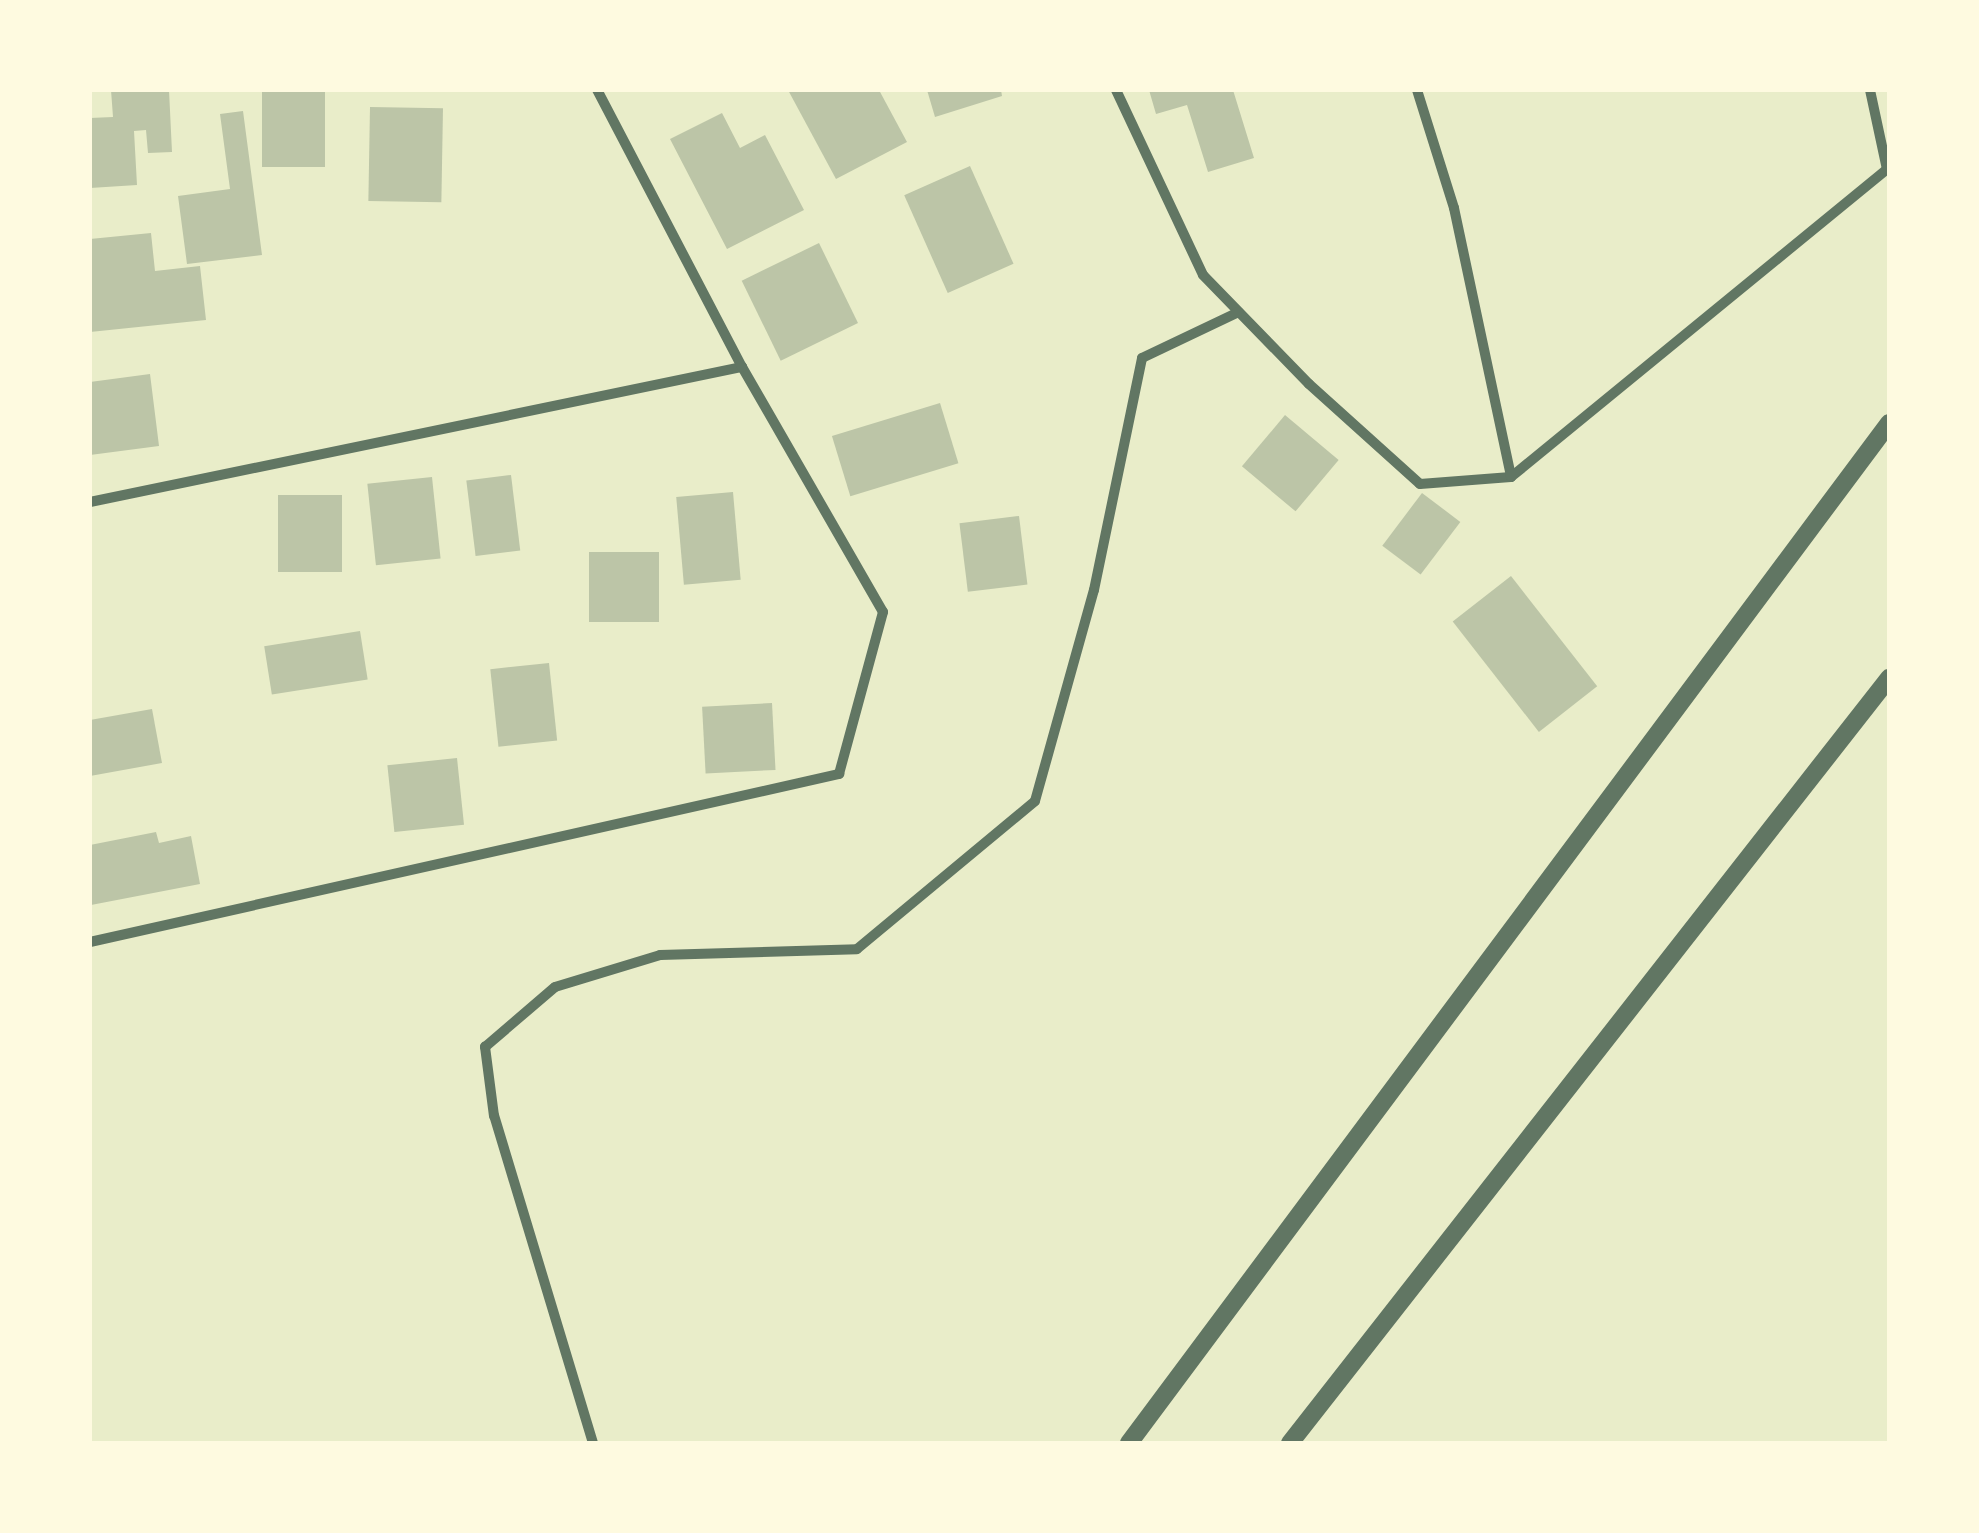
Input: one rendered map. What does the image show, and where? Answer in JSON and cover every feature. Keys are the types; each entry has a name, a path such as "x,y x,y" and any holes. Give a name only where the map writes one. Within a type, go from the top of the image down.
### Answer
{"street":[{"path":"90,942 839,774 884,612 742,368 597,90"},
{"path":"1116,90 1203,275 1420,484 1511,477 1888,168 1870,90"},
{"path":"1418,90 1454,208 1511,477"},
{"path":"593,1443 494,1116 485,1047 555,987 660,955 857,949 1035,800 1094,590 1142,358 1239,312"},
{"path":"90,502 742,368"},
{"path":"1129,1443 1889,423"},
{"path":"1290,1443 1889,678"}],"building":[{"path":"111,90 169,90 172,152 148,153 146,130 134,131 137,185 90,188 90,118 113,117"},
{"path":"262,90 325,90 325,167 262,167"},
{"path":"788,90 879,90 907,142 836,179"},
{"path":"927,90 1001,90 1002,96 935,117"},
{"path":"1149,90 1233,90 1254,158 1208,172 1187,105 1156,114"},
{"path":"370,107 443,108 441,202 368,201"},
{"path":"243,111 262,255 187,264 178,196 230,189 220,114"},
{"path":"722,113 740,148 765,135 804,210 727,249 670,139"},
{"path":"970,166 1014,264 948,293 904,195"},
{"path":"151,233 155,271 200,266 206,320 90,332 90,239"},
{"path":"819,243 858,323 781,361 742,281"},
{"path":"150,374 159,446 90,455 90,382"},
{"path":"940,403 958,463 850,496 832,436"},
{"path":"1285,415 1339,460 1296,511 1242,466"},
{"path":"511,475 520,550 476,556 466,480"},
{"path":"432,477 441,559 376,565 367,484"},
{"path":"733,492 741,580 684,585 676,497"},
{"path":"1422,493 1460,522 1421,575 1382,546"},
{"path":"278,495 342,495 342,572 278,572"},
{"path":"1019,516 1027,584 968,592 959,523"},
{"path":"589,552 659,552 659,622 589,622"},
{"path":"1511,576 1597,686 1539,732 1453,622"},
{"path":"360,631 368,679 272,695 264,646"},
{"path":"549,663 557,741 498,747 490,669"},
{"path":"772,703 776,770 706,774 702,707"},
{"path":"152,709 162,763 90,776 90,720"},
{"path":"457,758 464,825 394,832 387,765"},
{"path":"156,832 159,843 191,836 200,884 91,905 90,845"}]}
